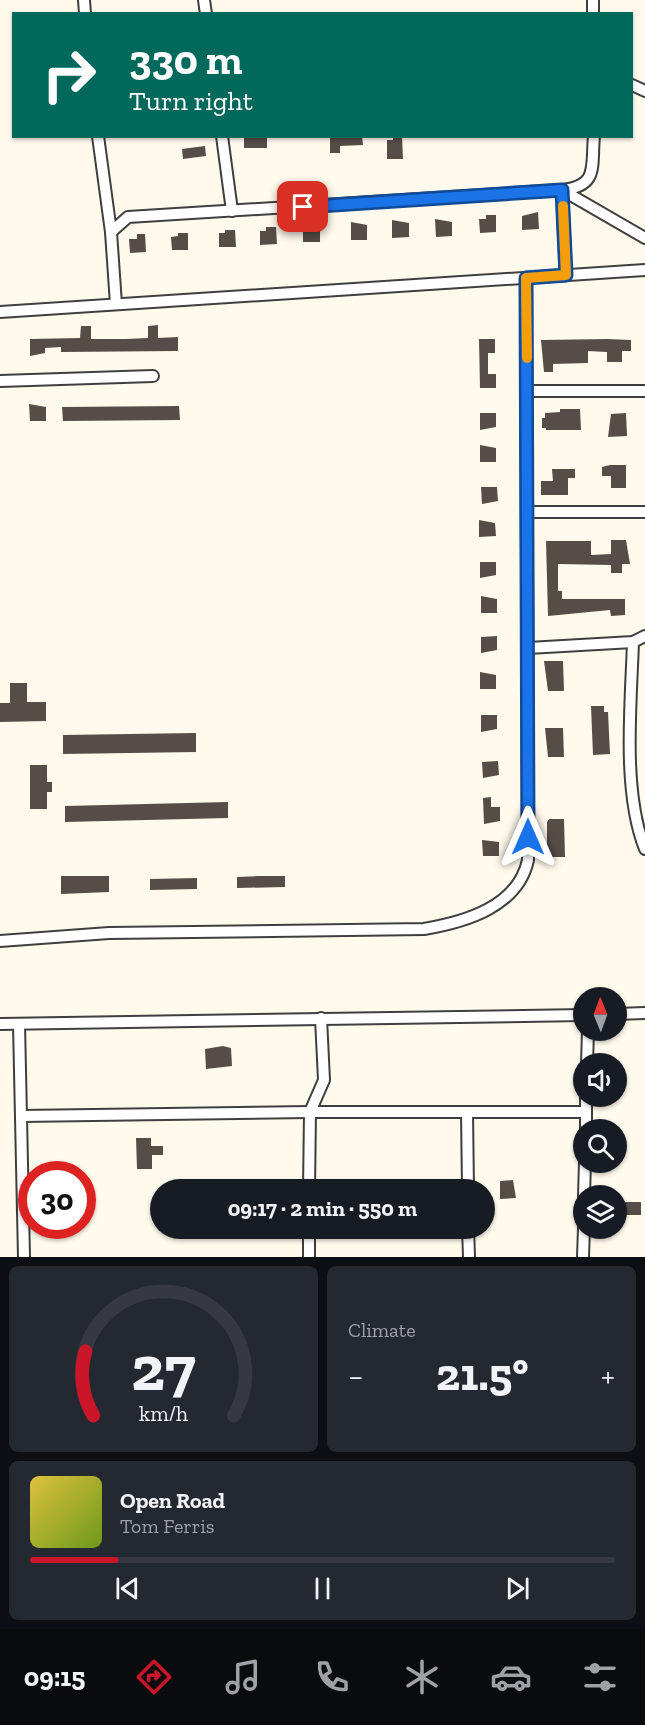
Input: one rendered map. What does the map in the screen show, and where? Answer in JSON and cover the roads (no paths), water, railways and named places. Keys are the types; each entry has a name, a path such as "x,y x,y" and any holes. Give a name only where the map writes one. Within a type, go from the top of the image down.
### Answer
{"street":[{"path":"98,138 111,232 116,304"},
{"path":"222,138 232,211"},
{"path":"111,232 128,217 576,189 591,178 594,138"},
{"path":"562,190 645,238"},
{"path":"562,190 566,275"},
{"path":"0,312 645,270"},
{"path":"0,941 109,933 424,929 453,924 478,916 517,886 525,875 528,860 526,278"},
{"path":"0,381 153,376"},
{"path":"527,391 645,391"},
{"path":"527,512 645,512"},
{"path":"528,648 633,642 645,636"},
{"path":"633,642 630,734 632,771 639,830 645,849"},
{"path":"627,1014 645,1013"},
{"path":"0,1024 573,1015"},
{"path":"309,1179 310,1112 324,1080 321,1018"},
{"path":"19,1024 24,1257"},
{"path":"586,1107 586,1119"},
{"path":"21,1116 310,1112 586,1112"},
{"path":"467,1112 468,1179"},
{"path":"309,1239 309,1257"},
{"path":"468,1239 469,1257"},
{"path":"583,1257 584,1239"}]}
